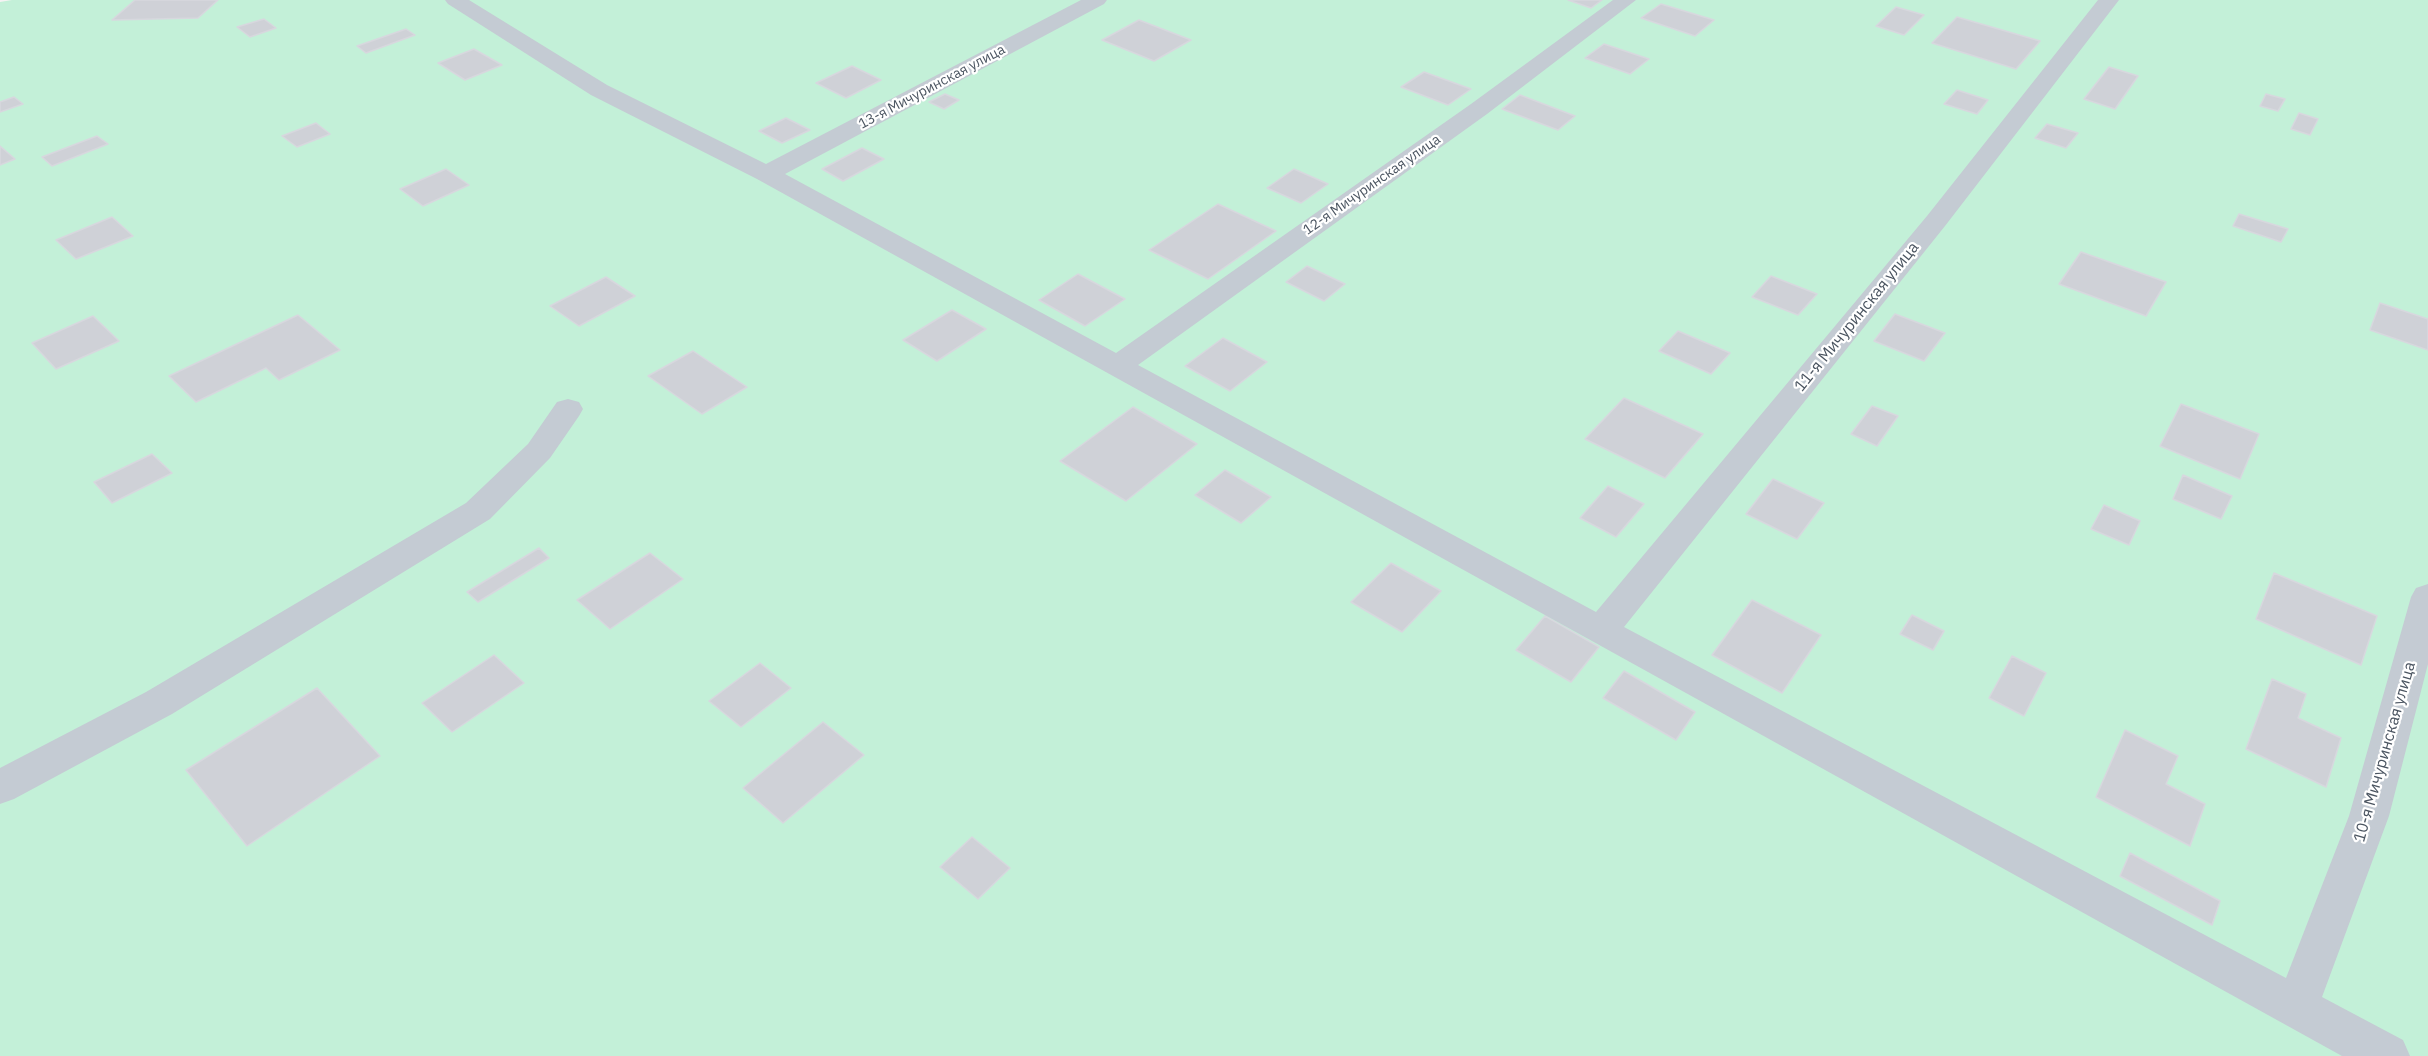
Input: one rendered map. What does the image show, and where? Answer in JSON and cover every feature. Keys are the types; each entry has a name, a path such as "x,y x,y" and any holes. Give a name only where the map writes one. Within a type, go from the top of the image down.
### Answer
{"lane":[{"path":"455,0 599,90 766,174 1601,631 2387,1056"},
{"name":"13-я Мичуринская улица","path":"766,174 1097,0"},
{"name":"12-я Мичуринская улица","path":"1116,367 1479,109 1626,0"},
{"name":"11-я Мичуринская улица","path":"1601,631 1928,230 2109,0"},
{"path":"0,787 159,703 478,511 539,451 568,409"},
{"name":"10-я Мичуринская улица","path":"2297,1006 2369,816 2428,597"}],"green space":[{"path":"12,0 2428,0 2428,1056 0,1056 0,2"}],"building":[{"path":"135,0 218,0 198,18 112,20"},
{"path":"1568,0 1602,0 1591,8"},
{"path":"1661,4 1714,20 1695,36 1641,18"},
{"path":"1896,7 1924,15 1904,35 1876,26"},
{"path":"1957,17 2040,41 2016,69 1932,43"},
{"path":"264,19 276,28 250,37 237,27"},
{"path":"1139,20 1191,40 1154,61 1102,40"},
{"path":"406,29 415,35 366,53 357,46"},
{"path":"1604,44 1649,59 1630,74 1585,58"},
{"path":"474,49 502,65 465,80 438,63"},
{"path":"852,66 881,80 846,98 816,83"},
{"path":"2109,67 2138,76 2115,109 2084,99"},
{"path":"1424,72 1471,89 1448,105 1401,87"},
{"path":"1957,90 1988,100 1977,114 1944,104"},
{"path":"945,94 959,100 944,109 929,102"},
{"path":"2266,94 2285,99 2278,111 2260,106"},
{"path":"1520,95 1575,116 1558,130 1502,109"},
{"path":"14,97 23,104 0,112 0,102"},
{"path":"2299,113 2318,119 2310,135 2291,129"},
{"path":"786,118 810,130 782,143 759,131"},
{"path":"316,123 330,134 297,147 282,136"},
{"path":"2047,124 2078,133 2066,148 2035,138"},
{"path":"97,136 108,144 52,166 42,157"},
{"path":"0,146 15,159 0,165"},
{"path":"862,148 884,159 843,181 822,169"},
{"path":"446,169 469,185 423,206 400,189"},
{"path":"1294,169 1328,184 1301,203 1267,188"},
{"path":"1218,204 1276,231 1208,279 1149,250"},
{"path":"2239,214 2288,229 2281,242 2233,226"},
{"path":"112,217 133,236 76,259 56,240"},
{"path":"2081,252 2166,282 2146,316 2059,284"},
{"path":"1307,266 1345,284 1324,301 1286,282"},
{"path":"1078,274 1125,299 1085,326 1039,300"},
{"path":"1771,276 1817,294 1798,315 1752,297"},
{"path":"606,277 635,296 579,326 550,306"},
{"path":"2380,303 2428,319 2428,350 2370,330"},
{"path":"952,310 986,329 937,361 903,340"},
{"path":"1895,314 1945,333 1924,361 1874,341"},
{"path":"298,315 340,350 279,380 266,368 196,402 169,376"},
{"path":"93,316 119,341 56,369 32,343"},
{"path":"1678,331 1730,353 1711,374 1659,351"},
{"path":"1223,338 1267,362 1230,391 1185,366"},
{"path":"693,351 747,387 702,414 648,376"},
{"path":"1624,398 1703,434 1665,478 1585,439"},
{"path":"2181,404 2259,434 2240,479 2160,446"},
{"path":"1872,406 1898,416 1877,446 1851,434"},
{"path":"1133,407 1197,444 1126,501 1060,461"},
{"path":"152,454 172,473 112,503 94,482"},
{"path":"1225,470 1271,497 1241,523 1195,495"},
{"path":"2183,475 2232,496 2221,519 2173,499"},
{"path":"1773,479 1824,503 1797,539 1746,514"},
{"path":"1608,486 1644,504 1616,537 1580,518"},
{"path":"2104,505 2140,521 2129,545 2091,529"},
{"path":"539,548 549,558 478,602 467,592"},
{"path":"650,553 683,579 610,629 577,600"},
{"path":"1391,563 1441,591 1402,632 1351,602"},
{"path":"2274,573 2377,616 2361,665 2256,619"},
{"path":"1752,600 1821,635 1782,693 1712,655"},
{"path":"1912,615 1944,631 1933,650 1900,634"},
{"path":"1545,616 1599,647 1571,682 1516,650"},
{"path":"494,655 524,683 452,732 422,703"},
{"path":"2012,656 2046,673 2024,716 1989,698"},
{"path":"760,663 791,688 741,727 709,701"},
{"path":"1624,671 1695,712 1676,740 1603,698"},
{"path":"2272,679 2306,694 2298,718 2341,738 2326,787 2246,749"},
{"path":"317,688 380,756 247,846 186,770"},
{"path":"823,722 864,755 783,823 743,788"},
{"path":"2125,730 2178,756 2166,784 2205,804 2190,846 2096,797"},
{"path":"972,837 1010,868 978,899 940,867"},
{"path":"2130,853 2220,901 2212,925 2120,876"}]}
